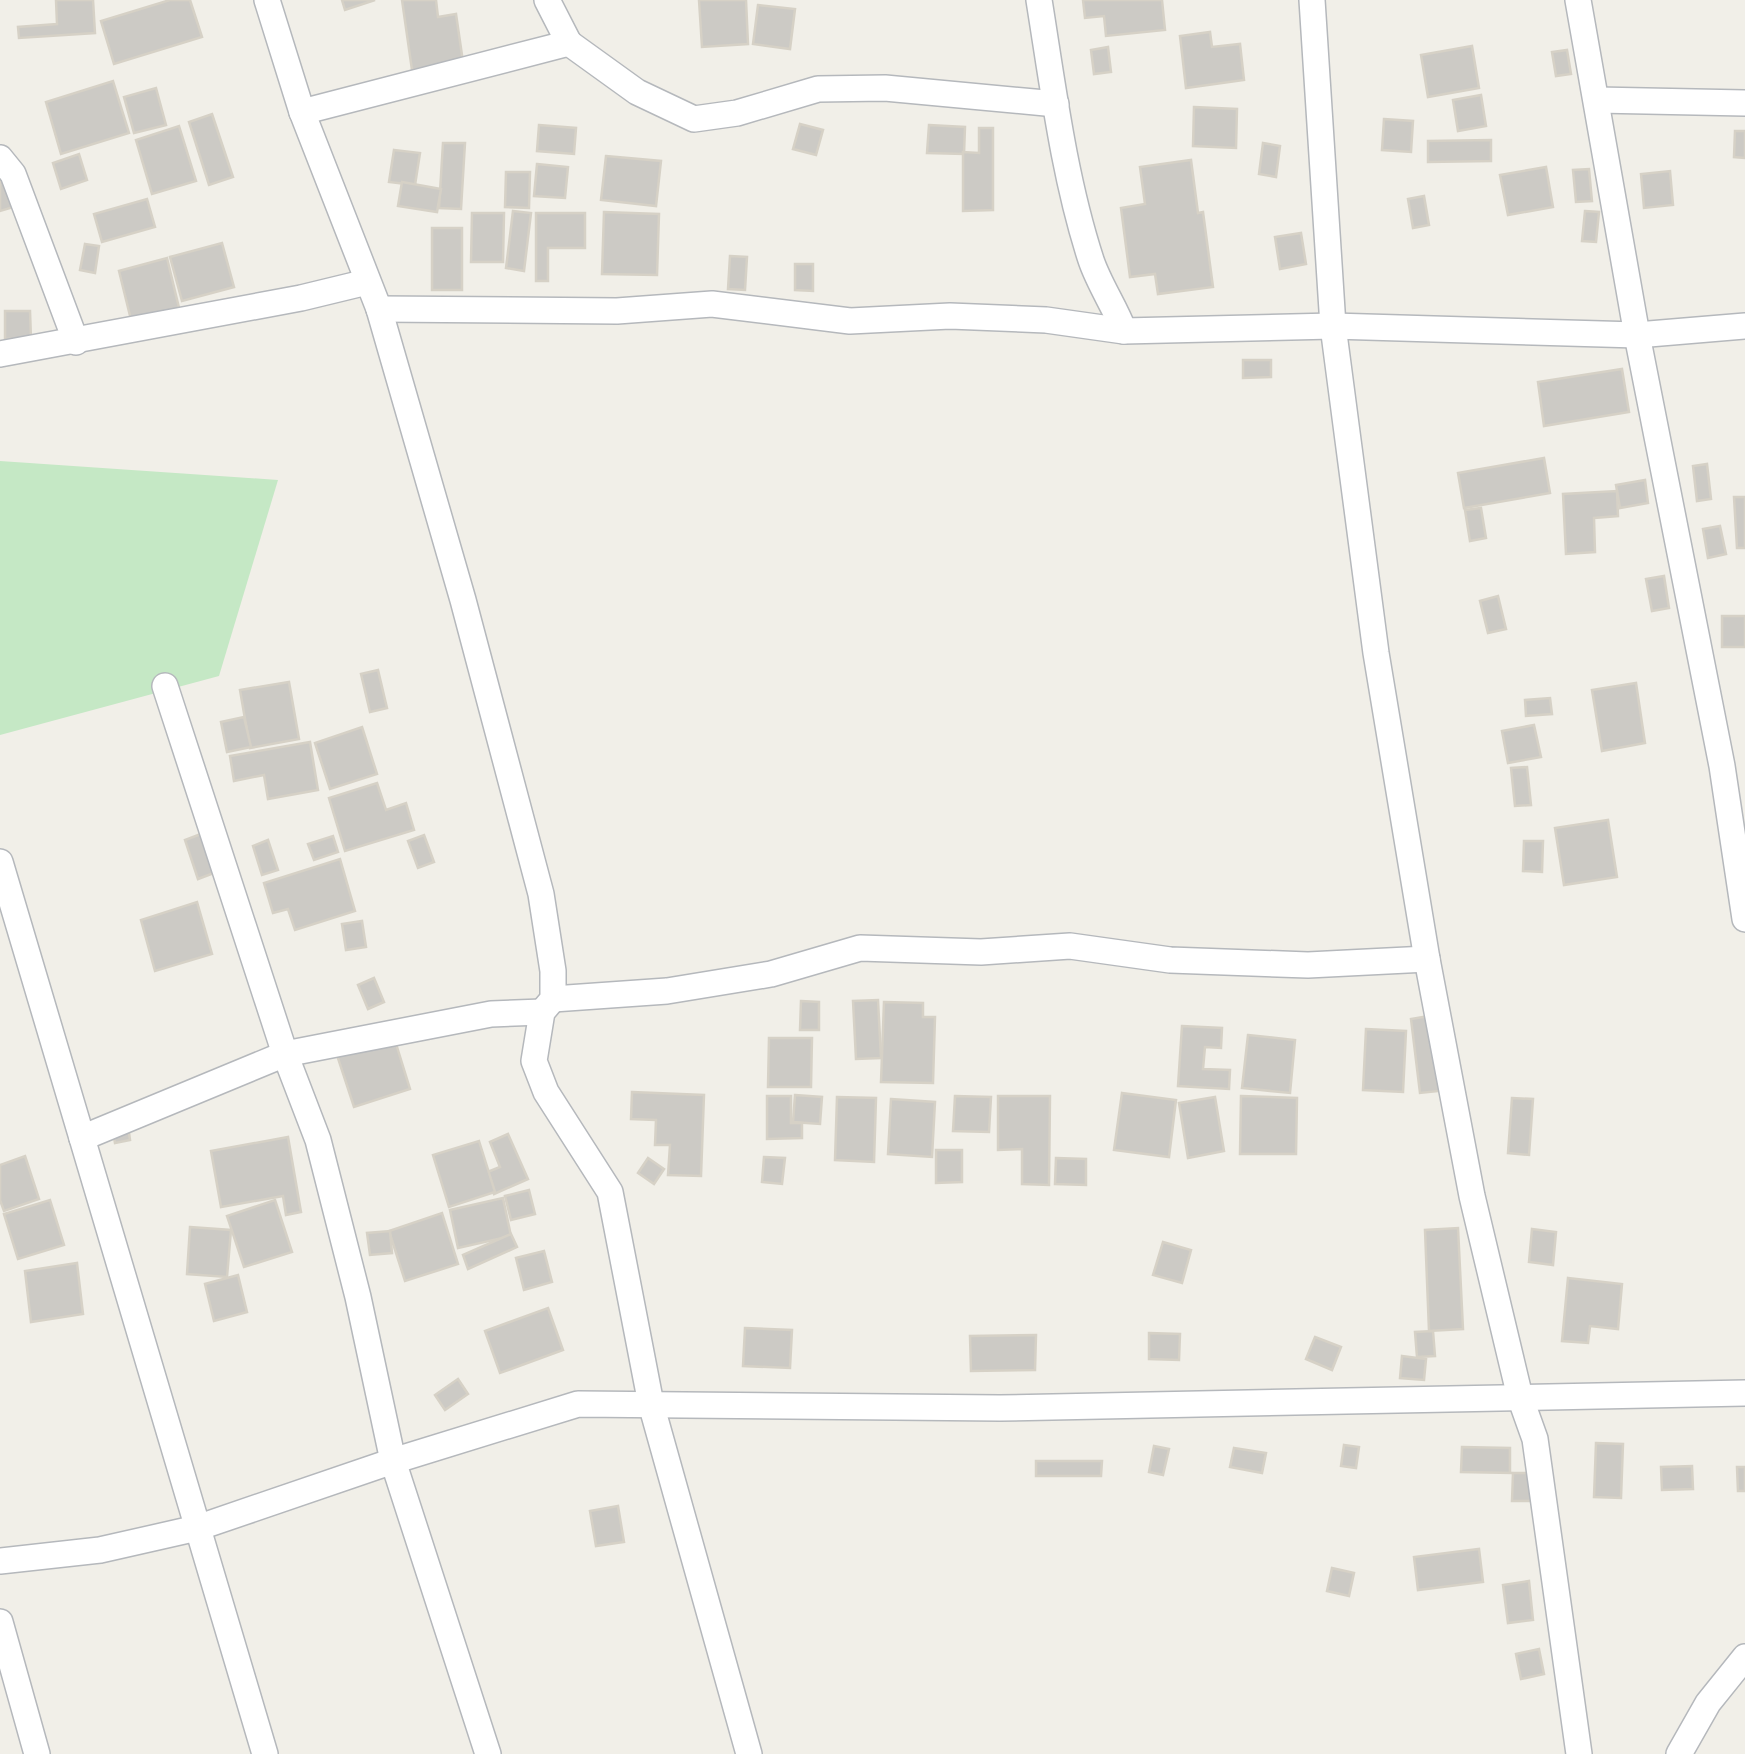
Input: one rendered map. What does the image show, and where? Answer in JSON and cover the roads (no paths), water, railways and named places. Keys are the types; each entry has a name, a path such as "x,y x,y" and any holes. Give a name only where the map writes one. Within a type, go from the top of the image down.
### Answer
{"street":[{"path":"267,0 302,112 366,282 380,309 462,600 541,894 553,971 534,1061 546,1092 610,1192 651,1404 749,1754"},
{"path":"547,0 569,43 638,92 694,119 738,113 818,89 885,88 1056,104"},
{"path":"1039,0 1072,190 1092,264 1124,331"},
{"path":"1312,0 1333,326 1376,653 1427,960 1472,1196 1520,1398 1535,1440 1579,1754"},
{"path":"1578,0 1637,335 1733,768 1745,920"},
{"path":"302,112 569,43"},
{"path":"1597,100 1745,103"},
{"path":"0,158 13,174 76,342"},
{"path":"0,354 366,282"},
{"path":"380,309 618,311 712,304 850,321 950,316 1046,320 1124,331 1333,326 1637,335 1745,326"},
{"path":"165,686 285,1054 318,1140 393,1460 488,1754"},
{"path":"0,862 265,1754"},
{"path":"82,1138 285,1054 491,1014 754,977 860,948 980,952 1070,946 1170,960 1308,965 1427,960"},
{"path":"0,1561 100,1550 197,1528 393,1460 578,1404 1000,1408 1745,1393"},
{"path":"0,1622 37,1754"},
{"path":"1680,1754 1708,1703 1745,1657"}]}
